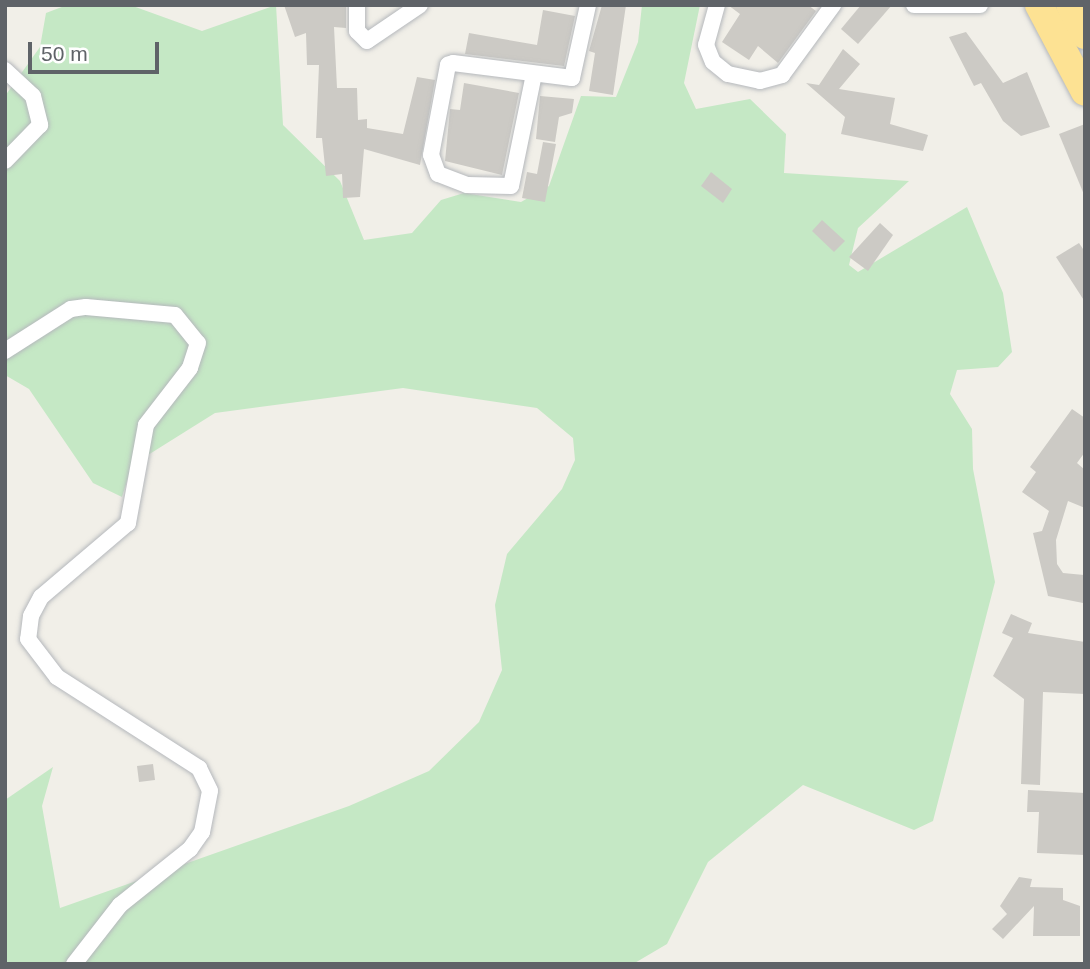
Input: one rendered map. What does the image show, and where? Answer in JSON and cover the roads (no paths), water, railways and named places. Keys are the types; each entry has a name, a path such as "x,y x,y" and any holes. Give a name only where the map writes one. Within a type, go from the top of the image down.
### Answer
{"highway":[{"path":"1039,5 1085,92"},
{"path":"1070,5 1085,35"}],"street":[{"path":"357,5 357,31 366,41 420,5"},
{"path":"534,74 511,186 467,185 438,174 431,155 448,65 534,74 575,74 588,5"},
{"path":"717,5 706,45 713,62 728,74 760,81 782,75 833,5"},
{"path":"914,5 980,5"},
{"path":"5,70 33,96 40,125 25,148 5,161"},
{"path":"5,351 71,309 86,307 175,316 198,343 190,368 146,425 128,523 41,597 28,628 33,651 71,690 199,768 210,791 202,832 190,849 120,905 74,964"}]}
